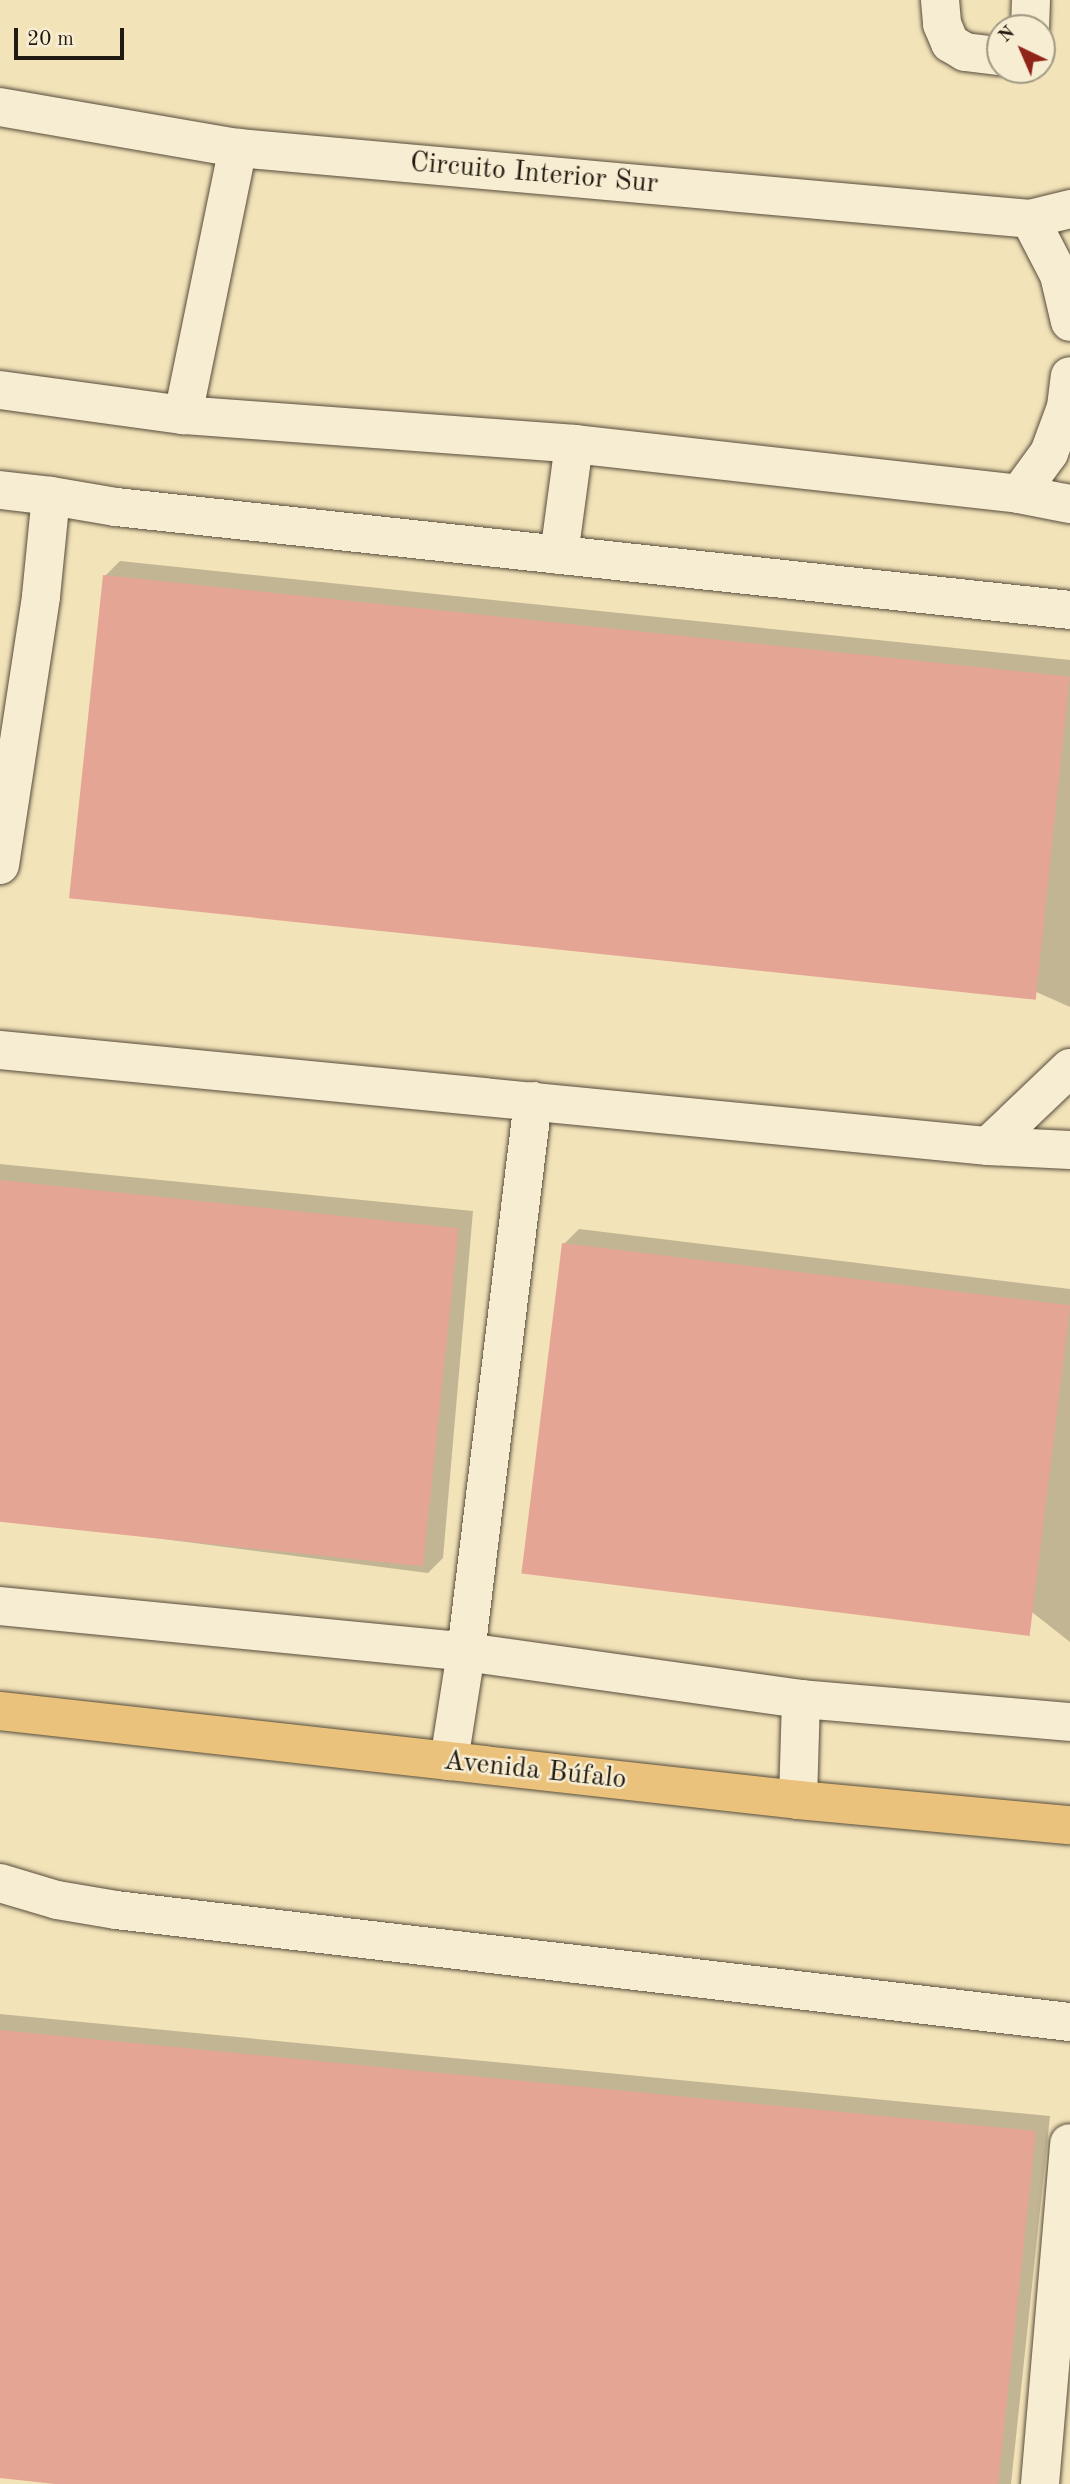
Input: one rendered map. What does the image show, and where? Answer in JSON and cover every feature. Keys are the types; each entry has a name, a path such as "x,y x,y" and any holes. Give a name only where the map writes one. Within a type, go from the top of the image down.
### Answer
{"main road":[{"name":"Avenida Búfalo","path":"0,1711 798,1800 1070,1825"}],"street":[{"path":"940,0 942,24 950,43 965,52 986,54"},
{"name":"Circuito Interior Sur","path":"0,107 238,148 1030,219 1070,209"},
{"path":"183,415 238,148"},
{"path":"1030,219 1059,275 1070,322"},
{"path":"1019,494 1049,453 1066,407 1070,376"},
{"path":"0,390 183,415 574,444 1019,494 1070,504"},
{"path":"559,555 574,444"},
{"path":"0,490 116,507 1070,610"},
{"path":"0,865 41,596 51,496"},
{"path":"0,1050 988,1146 1070,1150"},
{"path":"988,1146 1070,1068"},
{"path":"449,1761 466,1652 533,1101"},
{"path":"0,1606 466,1652 801,1699 1070,1722"},
{"path":"798,1800 801,1699"},
{"path":"0,1883 57,1900 116,1910 1070,2022"},
{"path":"1040,2484 1069,2143"}],"building":[{"path":"103,575 1070,677 1036,1000 69,898"},
{"path":"0,1180 458,1228 423,1566 0,1522"},
{"path":"562,1243 1070,1305 1030,1636 521,1574"},
{"path":"0,2030 1036,2131 998,2484 55,2484 0,2478"}]}
